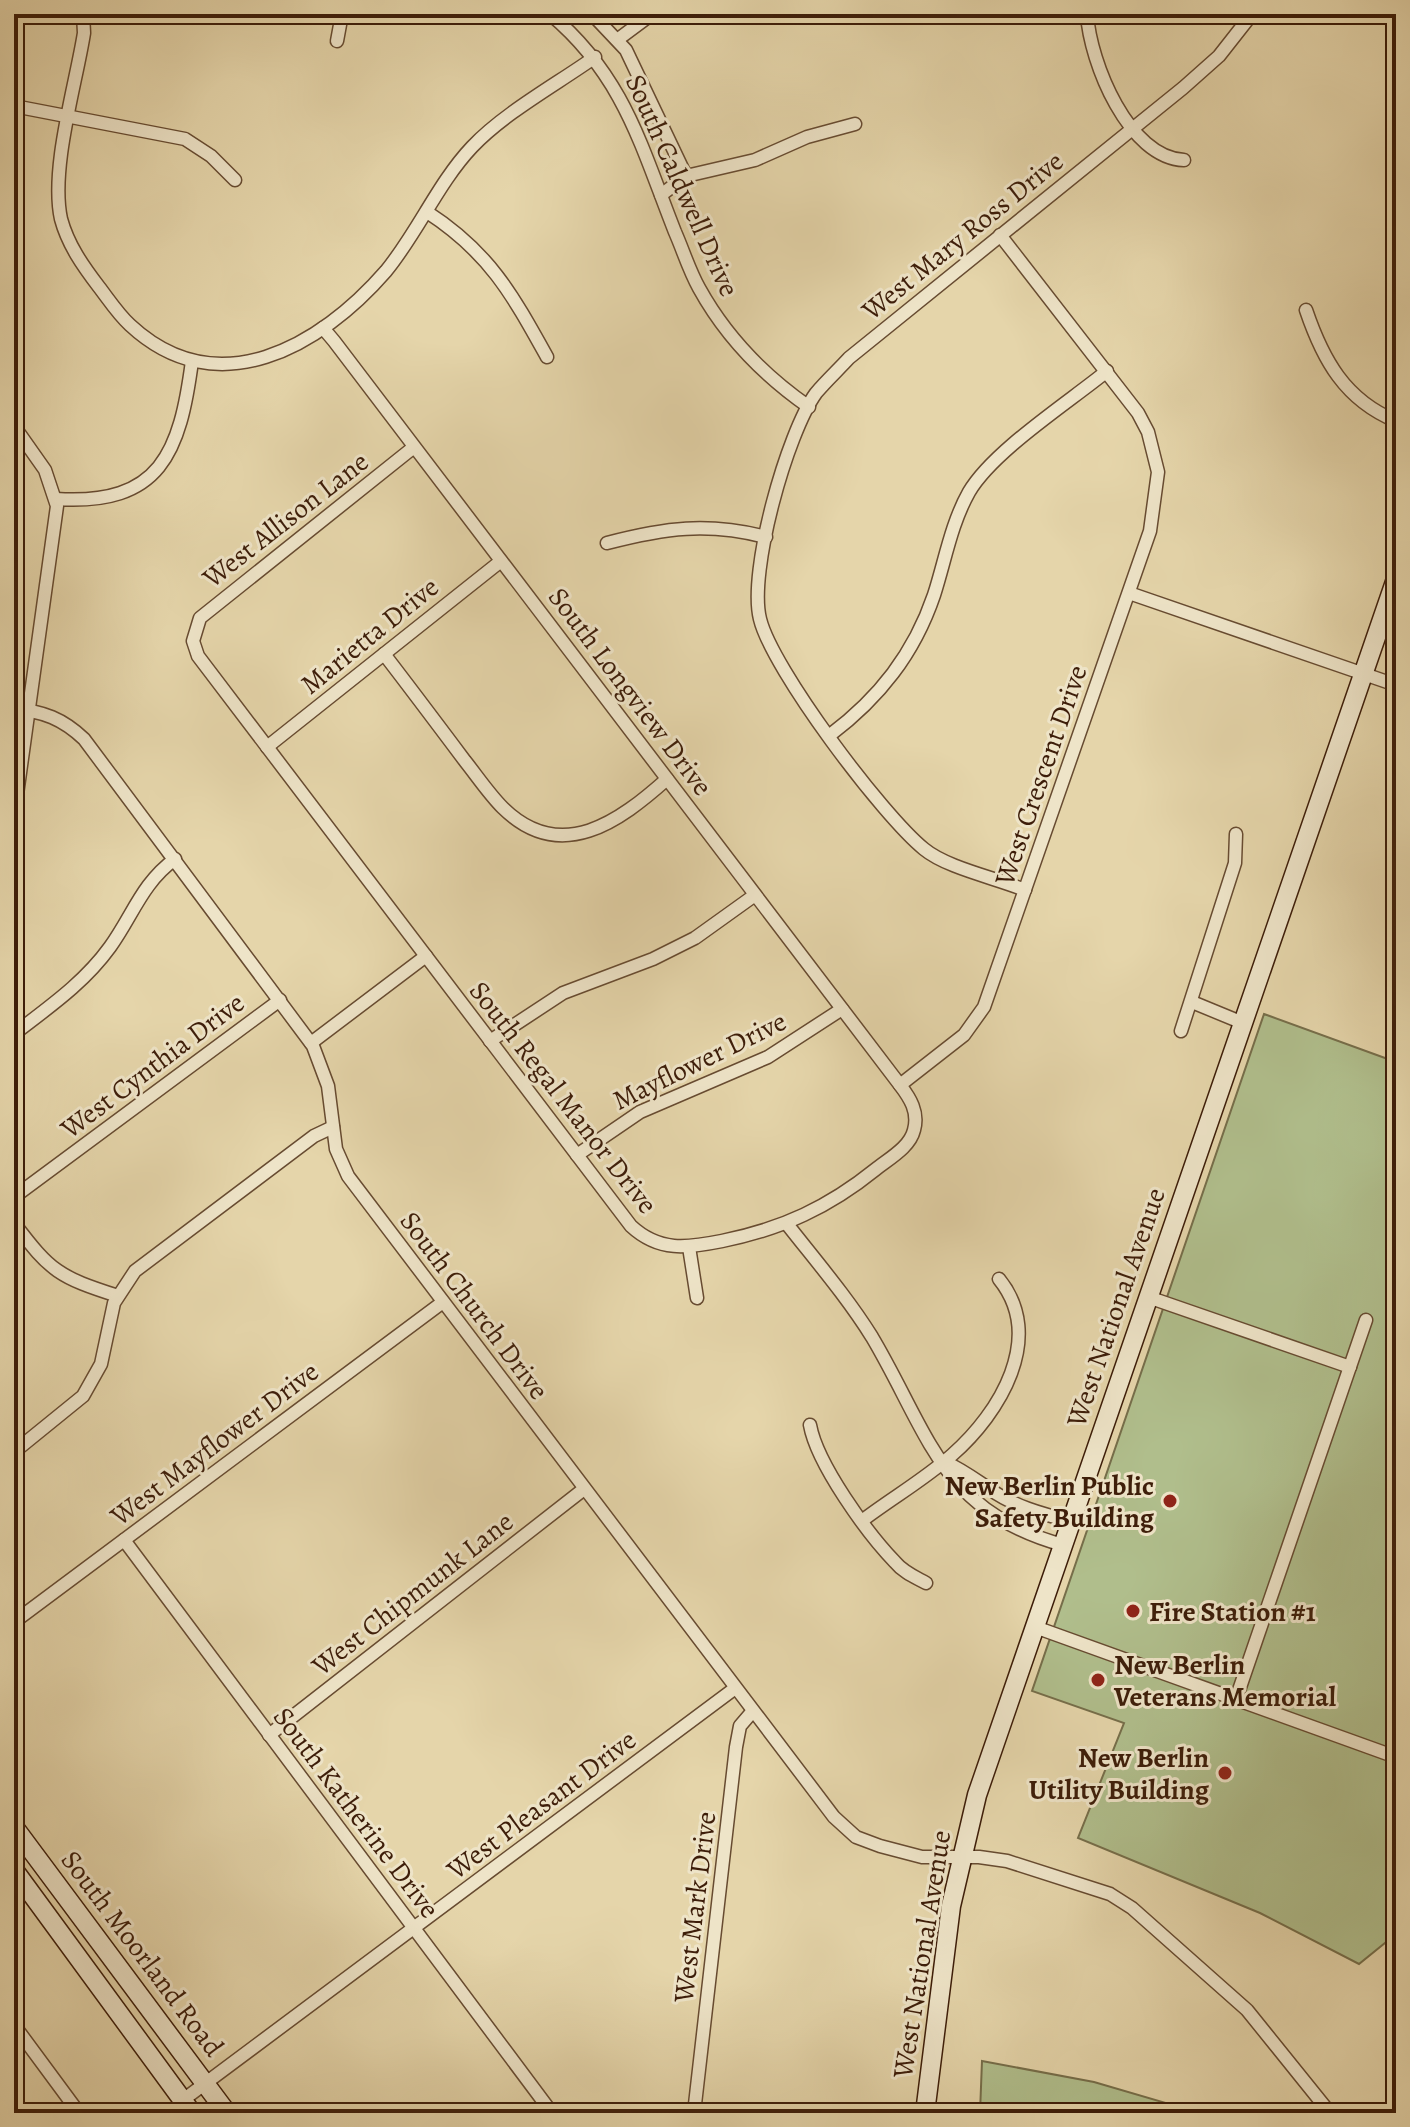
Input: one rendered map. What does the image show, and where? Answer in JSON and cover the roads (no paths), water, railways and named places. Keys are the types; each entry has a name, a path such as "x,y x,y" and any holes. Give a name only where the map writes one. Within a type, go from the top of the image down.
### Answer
{"main road":[{"name":"West National Avenue","path":"925,2113 960,1859 977,1795 1396,579"},
{"name":"South Moorland Road","path":"14,1827 227,2113"},
{"name":"South Moorland Road","path":"14,1870 188,2107"}],"street":[{"path":"83,14 59,201 74,251 127,323 158,346 192,361 230,364 262,360 287,351 323,328 386,270 475,143 595,57"},
{"path":"337,41 342,14"},
{"name":"South Caldwell Drive","path":"550,14 595,57 626,107 697,284 719,320 753,361 809,407"},
{"name":"South Caldwell Drive","path":"592,14 617,40 644,86 686,176"},
{"path":"617,40 652,14"},
{"path":"1087,14 1092,49 1103,82 1133,128 1158,154 1184,160"},
{"name":"West Mary Ross Drive","path":"1025,890 926,851 888,810 830,735 770,651 762,628 757,579 766,537 796,435 809,407 849,358 1219,56 1252,14"},
{"path":"14,106 185,139 211,156 235,180"},
{"path":"661,195 686,176 755,160 807,137 855,124"},
{"path":"427,212 486,257 508,286 547,357"},
{"name":"West Crescent Drive","path":"900,1085 974,1026 996,977 1150,531 1158,492 1157,461 1138,413 1000,235"},
{"path":"1306,310 1323,356 1340,381 1368,407 1396,421"},
{"name":"South Longview Drive","path":"323,328 913,1105 915,1129 908,1143 858,1184 787,1224"},
{"path":"56,499 111,497 134,488 158,467 180,432 192,361"},
{"path":"830,735 863,707 912,649 934,595 957,515 971,488 995,462 1107,371"},
{"path":"14,426 45,470 56,499 56,522 14,816"},
{"name":"West Allison Lane","path":"194,636 200,618 208,611 414,447"},
{"path":"607,543 688,526 719,526 766,537"},
{"name":"Marietta Drive","path":"267,747 501,561"},
{"path":"1129,593 1396,685"},
{"name":"South Regal Manor Drive","path":"194,636 198,656 641,1236 658,1244 689,1247 787,1224"},
{"path":"384,654 496,801 530,827 565,835 593,831 611,824 667,779"},
{"path":"14,709 29,710"},
{"name":"South Church Drive","path":"29,710 60,720 84,739 280,1000 311,1043 328,1086 336,1149 348,1176 823,1805 856,1837 922,1857 987,1858 1033,1868 1101,1890 1132,1908 1247,2010 1330,2113"},
{"path":"1181,1031 1235,863 1236,834"},
{"path":"14,1034 68,993 97,964 139,894 175,859"},
{"path":"490,1041 563,993 653,959 695,938 755,895"},
{"path":"311,1043 426,956"},
{"name":"West Cynthia Drive","path":"14,1197 280,1000"},
{"path":"1192,1002 1243,1023"},
{"name":"Mayflower Drive","path":"577,1155 640,1112 768,1057 842,1009"},
{"path":"14,1452 77,1402 95,1379 118,1296 145,1263 314,1136 333,1127"},
{"path":"14,1223 51,1269 79,1285 118,1296"},
{"path":"787,1224 853,1308 914,1417 945,1462 953,1481 973,1502 1016,1529 1063,1545"},
{"path":"689,1247 697,1298"},
{"path":"863,1520 945,1462 989,1415 1014,1363 1020,1319 1015,1303 999,1279"},
{"path":"1148,1297 1350,1367"},
{"name":"West Mayflower Drive","path":"14,1622 443,1302"},
{"path":"1236,1699 1366,1320"},
{"path":"810,1425 820,1459 863,1520 895,1563 926,1583"},
{"path":"945,1462 965,1471 1011,1502 1037,1513 1071,1521"},
{"name":"West Chipmunk Lane","path":"269,1735 584,1489"},
{"name":"South Katherine Drive","path":"124,1540 552,2113"},
{"path":"1035,1627 1396,1757"},
{"name":"West Pleasant Drive","path":"188,2107 205,2084 734,1689"},
{"name":"West Mark Drive","path":"694,2113 736,1747 740,1726 752,1712"},
{"path":"14,2025 79,2113"}],"place":[{"name":"New Berlin Public Safety Building","path":"1170,1501"},
{"name":"Fire Station #1","path":"1133,1611"},
{"name":"New Berlin Veterans Memorial","path":"1098,1680"},
{"name":"New Berlin Utility Building","path":"1225,1773"}]}
